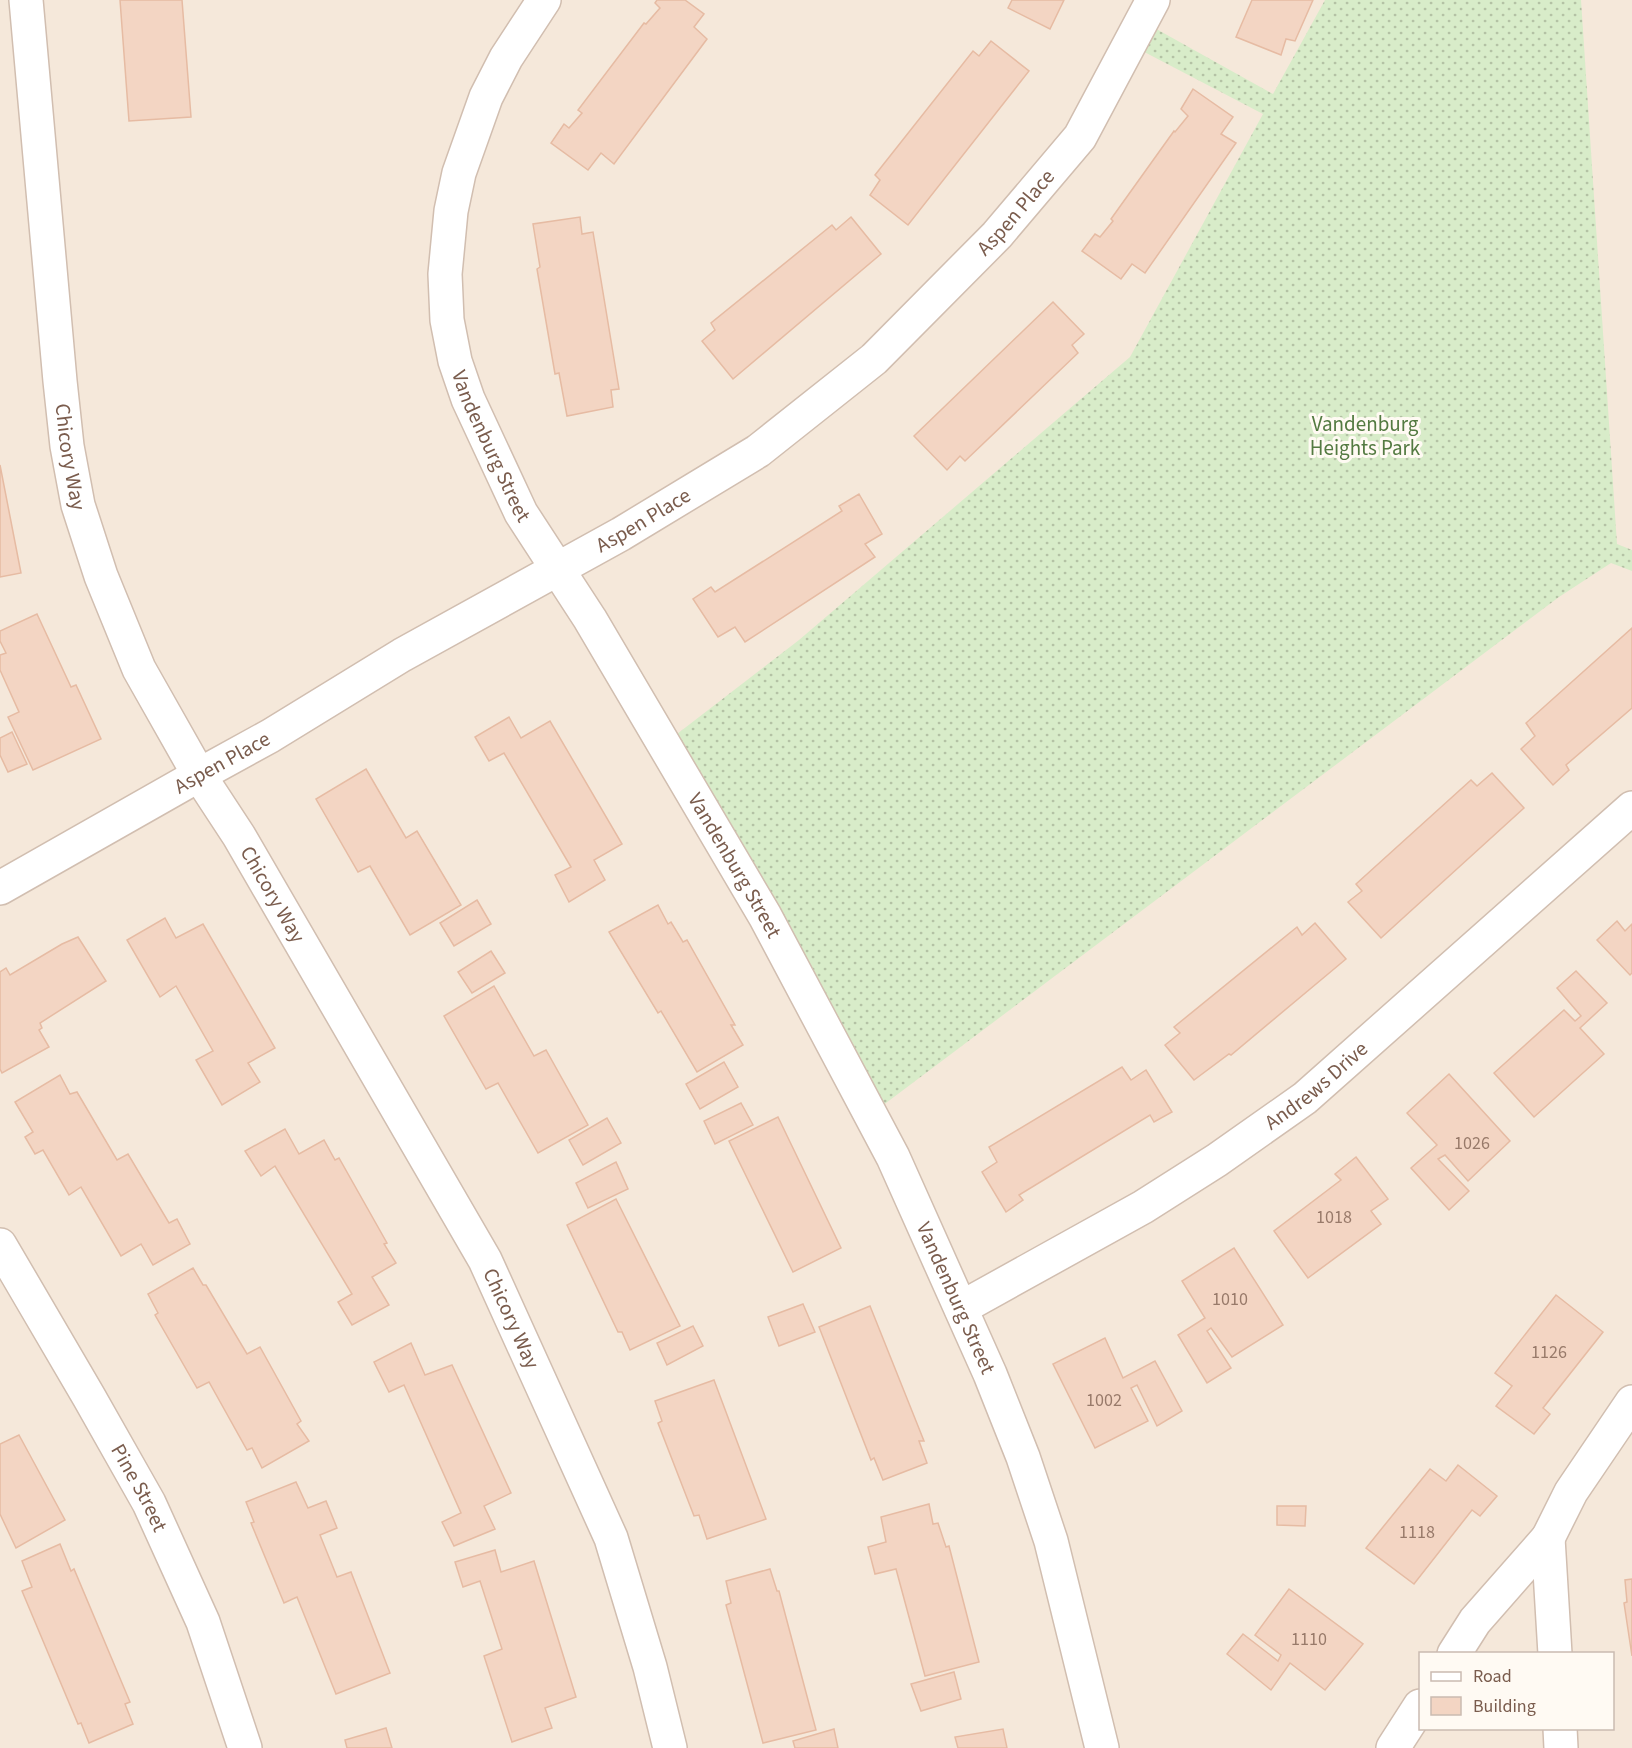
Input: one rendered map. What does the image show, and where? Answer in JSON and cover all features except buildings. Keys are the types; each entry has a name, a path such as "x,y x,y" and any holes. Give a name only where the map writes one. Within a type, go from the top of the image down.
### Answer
{"street":[{"name":"Chicory Way","path":"26,0 67,446 78,505 101,576 139,669 199,775 239,836 485,1260 611,1538 650,1667 670,1748"},
{"name":"Vandenburg Street","path":"543,0 506,58 486,97 459,172 451,211 445,274 447,320 455,361 468,399 521,513 590,619 765,916 893,1157 990,1374 1023,1457 1052,1540 1102,1748"},
{"name":"Aspen Place","path":"0,888 270,736 402,655 621,534 758,451 874,359 997,235 1080,137 1153,0"},
{"name":"Andrews Drive","path":"961,1308 1143,1207 1217,1160 1305,1098 1632,808"},
{"name":"Pine Street","path":"0,1245 90,1397 149,1503 203,1622 245,1748"},
{"path":"1455,1652 1475,1621 1548,1538 1571,1492 1632,1402"},
{"path":"1548,1538 1555,1652"},
{"path":"1393,1748 1419,1708"},
{"path":"1560,1730 1561,1748"}],"shaded area":[{"path":"0,0 1632,0 1632,1748 0,1748"}],"green space":[{"name":"Vandenburg Heights Park","path":"1325,0 1581,0 1617,544 1632,550 1632,571 1611,563 1559,597 870,1115 664,744 799,640 1130,357 1263,114 1129,44 1142,21 1273,94"}]}
